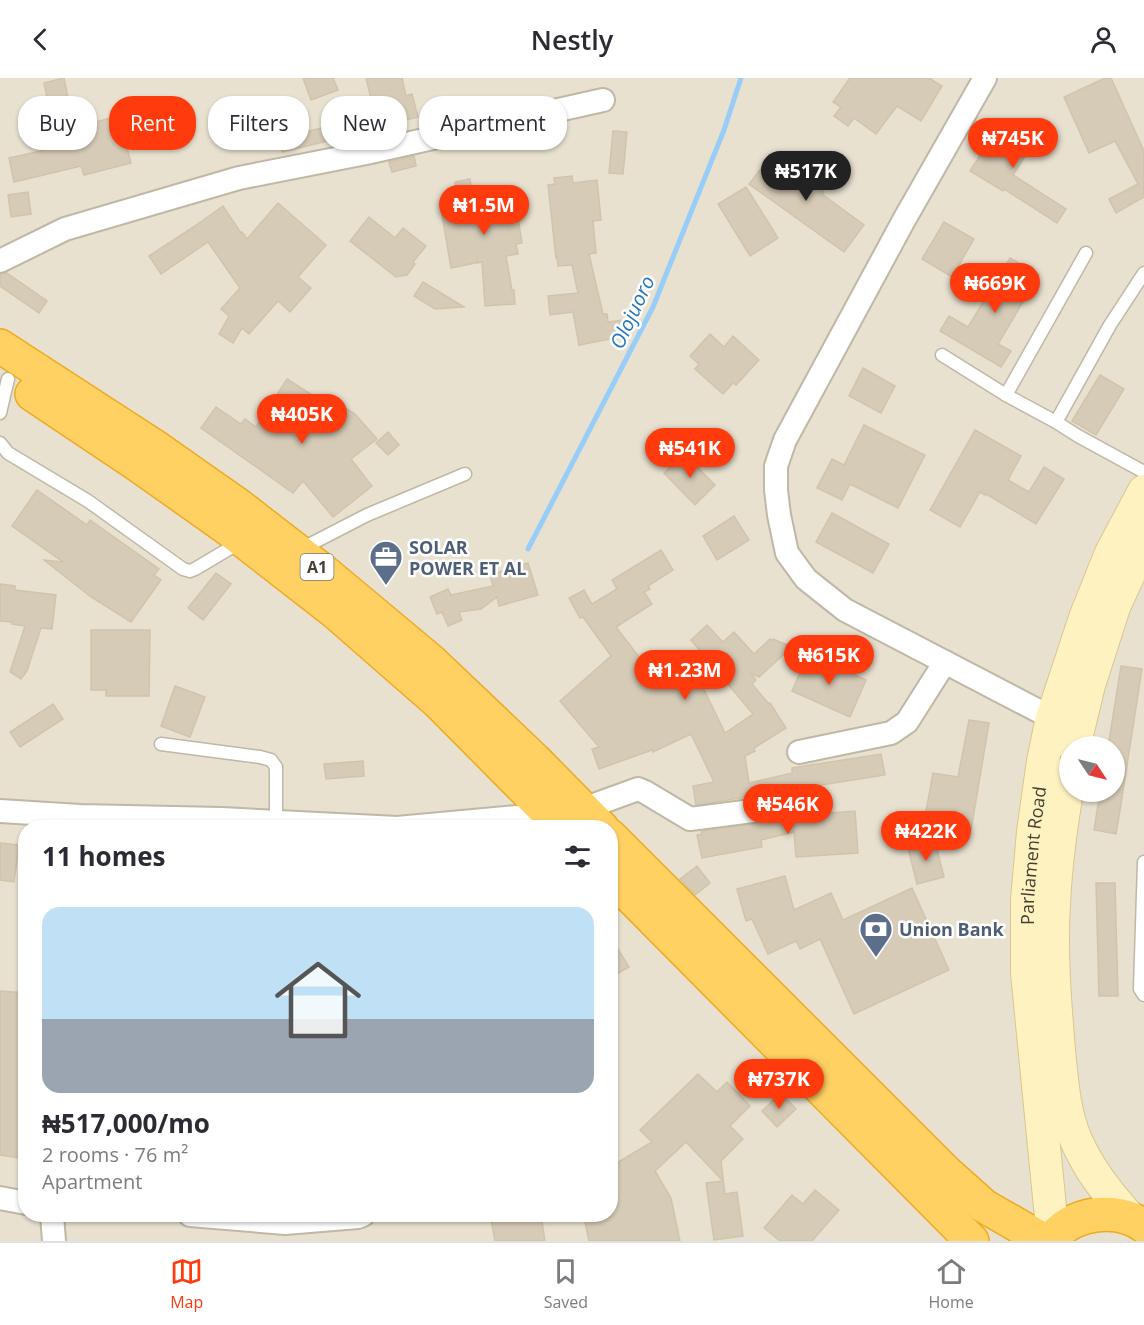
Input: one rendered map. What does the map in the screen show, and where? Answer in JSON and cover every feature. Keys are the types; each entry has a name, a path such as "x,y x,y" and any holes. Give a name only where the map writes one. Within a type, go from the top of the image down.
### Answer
{"highway":[{"name":"A1","path":"0,346 238,505 398,632 431,661 573,815"},
{"name":"A1","path":"4,376 138,465 243,540 335,612 573,815"},
{"path":"618,844 959,1185 984,1206 1050,1240 1070,1224 1089,1216 1110,1214 1139,1221"},
{"path":"618,884 960,1233"}],"main road":[{"name":"Parliament Road","path":"1050,1240 1027,973 1027,900 1034,832 1043,761 1052,718 1085,618 1111,553 1144,491"},
{"path":"1077,736 1089,685 1111,618 1144,541"},
{"name":"Parliament Road","path":"1065,802 1054,905 1054,970 1067,1109 1075,1137 1088,1165 1112,1198 1139,1221"}],"street":[{"path":"985,78 904,220 784,440 776,466 776,490 787,553 806,579 845,610 1052,718"},
{"path":"0,261 65,230 239,178 366,153 603,100"},
{"path":"799,752 891,733 908,722 945,662"},
{"path":"505,820 573,815 638,789 690,819 752,811"},
{"path":"0,811 211,820"},
{"path":"0,1198 18,1201"},
{"path":"53,1222 54,1241"},
{"path":"273,1222 297,1222"}],"lane":[{"path":"1006,394 1086,254"},
{"path":"1056,422 1110,325 1144,273"},
{"path":"942,355 1078,436 1144,472"},
{"path":"0,413 4,376"},
{"path":"0,443 8,453 88,501 183,569 190,571 195,569 243,540"},
{"path":"297,551 367,514 465,474"},
{"path":"160,744 260,756 271,760 276,767 276,820"},
{"path":"1144,862 1140,989 1144,995"}],"shaded area":[{"path":"0,78 1144,78 1144,1241 0,1241"}],"building":[{"path":"64,78 68,96 47,96 44,83"},
{"path":"303,78 333,78 338,90 311,100"},
{"path":"366,78 402,78 406,96 370,96"},
{"path":"850,78 929,78 942,86 921,121 897,106 876,134 854,118 848,126 834,116 841,107 833,102"},
{"path":"1105,78 1111,78 1144,151 1144,197 1116,213 1109,199 1138,184 1115,141 1089,153 1064,97"},
{"path":"412,94 418,117 407,120 406,96"},
{"path":"109,119 109,150 128,150 131,163 84,175 81,166 14,182 9,158 45,150 97,150 97,122"},
{"path":"1002,121 1035,141 1013,175 1066,209 1057,223 1004,189 1003,191 970,171"},
{"path":"321,128 321,143 309,146 309,131"},
{"path":"613,131 627,132 623,174 609,173"},
{"path":"773,153 864,225 844,252 749,184"},
{"path":"414,156 416,166 392,172 389,162"},
{"path":"572,176 573,183 597,180 601,220 593,221 596,253 589,254 603,314 607,314 608,322 622,320 624,334 579,345 573,312 550,315 548,296 578,293 572,265 558,266 548,185 555,184 554,178"},
{"path":"470,179 472,193 513,186 522,243 516,244 518,254 506,256 515,304 485,306 482,262 477,263 477,261 451,268 440,203 458,200 455,182"},
{"path":"746,187 778,238 750,256 718,204"},
{"path":"28,192 31,214 11,217 8,195"},
{"path":"278,203 326,245 298,277 311,288 290,312 278,301 249,334 242,328 233,343 219,334 229,316 221,309 240,288 208,242 161,274 149,256 223,206 247,239"},
{"path":"369,217 395,238 403,228 426,246 413,262 415,264 407,275 396,277 350,241"},
{"path":"944,222 974,239 952,277 922,259"},
{"path":"1010,258 1039,275 998,344 1011,351 1001,367 940,331 949,316 968,327"},
{"path":"7,273 47,301 39,313 0,286 0,274"},
{"path":"423,282 464,307 435,309 414,296"},
{"path":"710,334 724,347 733,336 759,360 736,385 733,383 723,394 695,369 699,364 690,356"},
{"path":"863,368 895,386 881,413 849,396"},
{"path":"1100,375 1124,389 1096,435 1072,421"},
{"path":"287,379 329,406 333,400 355,414 377,439 351,459 372,486 333,517 303,481 293,493 201,428 216,407 241,424 245,419 256,427"},
{"path":"864,425 925,455 898,508 850,484 842,500 817,488 832,459 844,465"},
{"path":"975,430 1021,456 1008,480 1029,492 1044,467 1064,479 1036,524 980,492 960,527 930,510"},
{"path":"388,432 399,445 388,455 376,443"},
{"path":"684,454 715,485 695,505 664,473"},
{"path":"37,490 87,525 90,520 159,569 154,575 161,580 131,622 91,597 44,560 63,562 12,526"},
{"path":"832,513 889,544 873,573 816,542"},
{"path":"734,516 749,540 717,560 703,536"},
{"path":"661,550 673,570 648,586 650,589 644,592 652,604 616,627 656,679 664,672 676,686 694,669 725,733 753,714 691,640 707,625 723,642 734,632 754,654 770,639 792,647 759,677 751,673 756,680 752,684 770,703 786,728 745,756 749,783 792,773 792,768 881,754 885,775 696,805 693,786 714,782 691,734 653,752 652,750 599,769 592,749 599,747 560,701 611,656 583,617 580,618 569,598 584,590 592,604 617,589 612,580"},
{"path":"528,563 538,595 499,606 497,597 481,609 459,612 462,620 448,626 442,612 437,614 430,597 448,589 451,595 493,586 490,575"},
{"path":"216,573 231,584 203,620 188,608"},
{"path":"0,584 15,586 15,590 56,595 52,629 41,628 27,671 21,679 10,672 25,626 0,621"},
{"path":"91,630 150,630 149,696 106,696 106,690 91,690"},
{"path":"808,654 866,680 850,717 792,691"},
{"path":"1121,666 1142,669 1125,778 1125,736 1110,736"},
{"path":"175,686 205,697 190,737 161,726"},
{"path":"53,704 63,719 20,747 10,732"},
{"path":"969,720 989,723 971,830 924,822 933,773 958,777"},
{"path":"363,761 364,776 326,779 324,764"},
{"path":"1098,802 1121,802 1116,834 1094,830"},
{"path":"855,811 858,853 796,857 794,832 761,840 762,847 702,858 697,835 702,834 701,831 754,824 763,818"},
{"path":"935,841 944,877 917,884 908,848"},
{"path":"0,843 18,845 14,882 0,880"},
{"path":"697,866 710,883 695,895 680,879"},
{"path":"785,876 794,910 831,893 843,920 912,888 949,970 854,1014 820,939 800,949 796,941 768,954 752,919 746,921 737,889"},
{"path":"1096,883 1115,883 1118,996 1099,996"},
{"path":"618,949 629,967 618,973"},
{"path":"0,991 18,992 18,1158 0,1155"},
{"path":"698,1074 717,1092 727,1082 750,1106 730,1126 743,1139 721,1161 725,1194 737,1192 743,1236 714,1240 706,1183 723,1181 686,1142 655,1171 671,1198 680,1241 589,1241 585,1222 618,1222 618,1162 652,1142 640,1130"},
{"path":"781,1093 796,1109 777,1127 762,1111"},
{"path":"815,1190 839,1210 812,1241 780,1241 764,1228 792,1195 803,1204"},
{"path":"492,1222 542,1222 545,1241 495,1241"}],"waterway":[{"name":"Olojuoro","path":"528,549 653,307 724,130 741,78"}],"place":[{"name":"SOLAR POWER ET AL","path":"386,586"},
{"name":"Union Bank","path":"876,958"}]}
